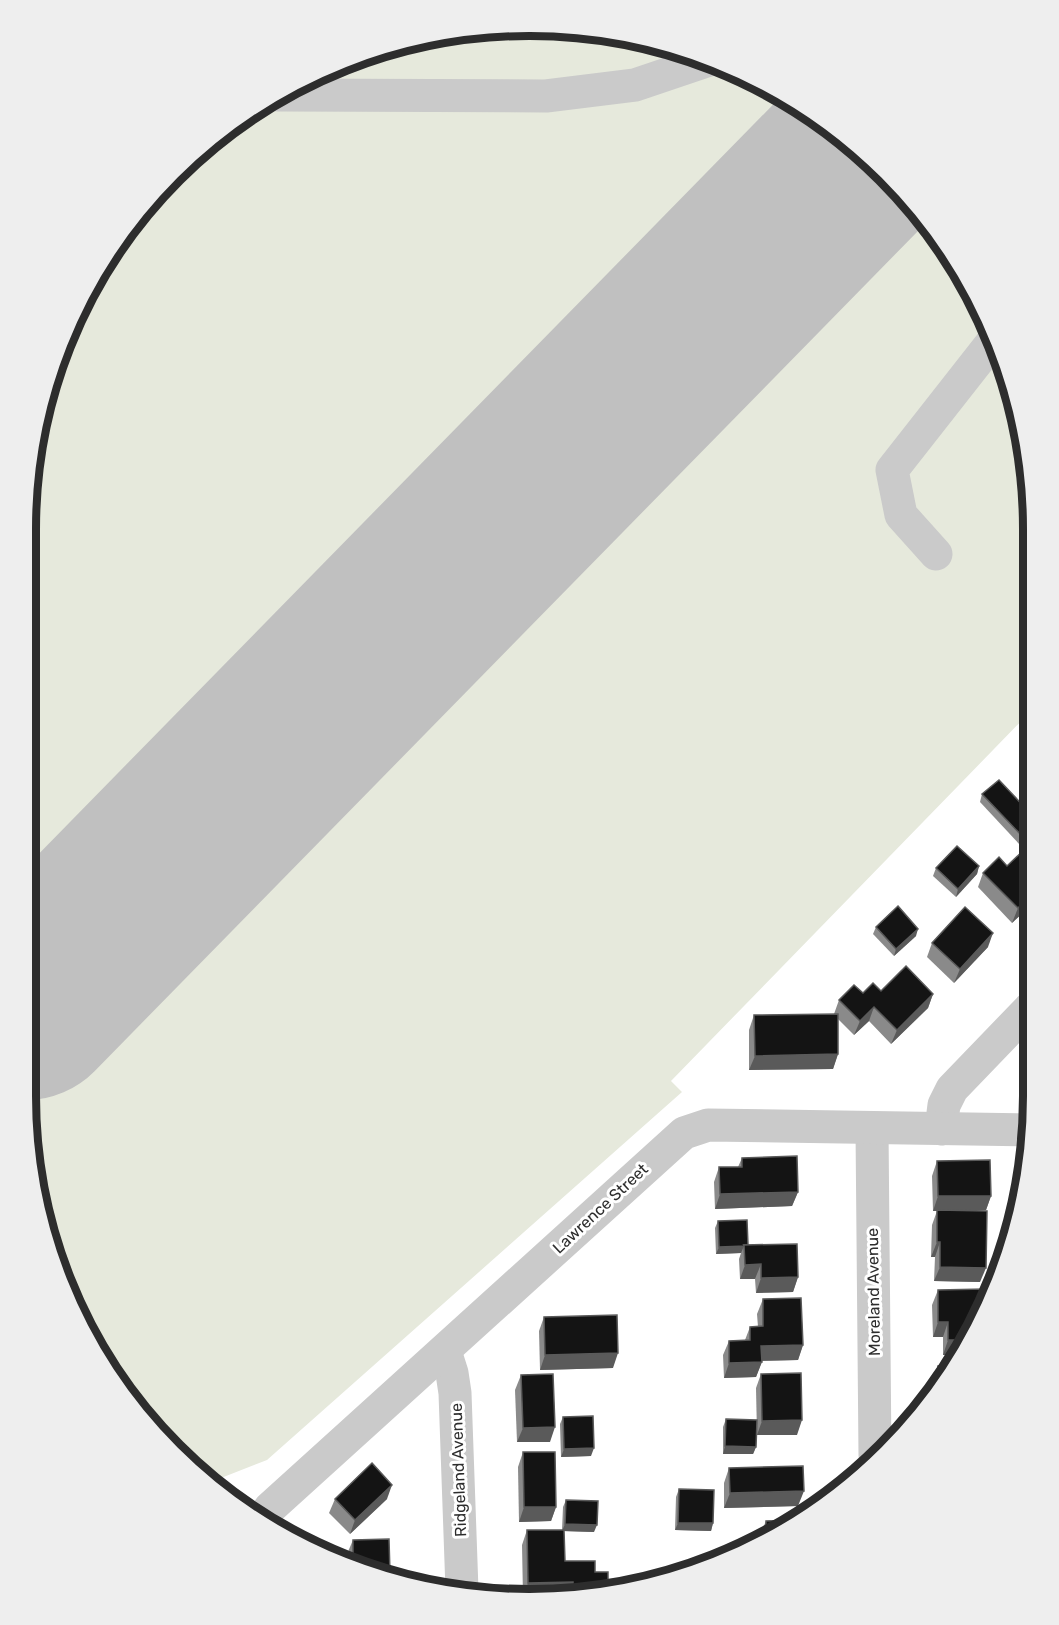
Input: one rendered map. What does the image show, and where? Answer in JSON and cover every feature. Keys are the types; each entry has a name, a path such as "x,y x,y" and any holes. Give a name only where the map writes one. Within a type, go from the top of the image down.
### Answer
{"street":[{"path":"296,95 546,96 635,85 695,65"},
{"path":"936,554 901,515 892,470 988,348"},
{"path":"941,1129 944,1105 952,1089 1023,1015"},
{"name":"Lawrence Street","path":"267,1513 662,1150 684,1133 708,1125 1022,1130"},
{"name":"Moreland Avenue","path":"872,1129 875,1447"},
{"name":"Ridgeland Avenue","path":"445,1351 455,1393 462,1585"}],"shaded area":[{"path":"530,36 594,40 626,45 688,62 718,74 776,102 813,126 36,914 36,530 37,497 45,433 62,371 87,311 119,255 158,204 204,158 229,138 255,119 311,87 371,62 433,45 465,40"},
{"path":"902,206 940,255 972,311 997,371 1014,433 1022,497 1023,719 671,1081 682,1092 267,1460 220,1480 158,1421 119,1370 87,1314 62,1254 45,1192 37,1128 36,1093"}],"building":[{"path":"999,780 1023,806 1023,837 982,794"},
{"path":"957,846 979,866 958,889 936,868"},
{"path":"1023,851 1023,903 1018,908 983,873 999,857 1007,866"},
{"path":"898,906 918,929 896,949 876,927"},
{"path":"965,907 993,933 960,969 932,943"},
{"path":"906,966 933,994 897,1030 874,1007 860,1021 839,1000 854,985 863,993 873,983 881,991"},
{"path":"838,1014 838,1054 755,1056 754,1015"},
{"path":"797,1156 798,1192 720,1194 719,1167 742,1167 742,1158"},
{"path":"990,1160 991,1196 938,1196 937,1161"},
{"path":"1014,1173 1017,1173 1014,1189"},
{"path":"937,1210 987,1211 986,1268 940,1267"},
{"path":"747,1220 748,1245 719,1247 718,1221"},
{"path":"797,1244 798,1277 761,1278 761,1264 745,1265 744,1245"},
{"path":"983,1289 958,1340 948,1340 948,1322 938,1322 938,1290"},
{"path":"801,1298 803,1345 761,1346 762,1362 729,1363 729,1341 750,1340 750,1327 763,1326 763,1299"},
{"path":"617,1315 618,1353 545,1355 544,1317"},
{"path":"801,1373 802,1420 762,1421 761,1374"},
{"path":"553,1374 555,1427 523,1428 521,1375"},
{"path":"593,1416 594,1448 564,1449 563,1417"},
{"path":"726,1419 757,1420 756,1447 725,1446"},
{"path":"523,1452 555,1452 556,1507 524,1507"},
{"path":"372,1463 392,1485 355,1520 335,1499"},
{"path":"803,1466 804,1491 730,1493 729,1468"},
{"path":"679,1489 714,1490 713,1523 678,1523"},
{"path":"566,1500 598,1501 597,1525 565,1524"},
{"path":"766,1521 780,1521 766,1528"},
{"path":"527,1530 564,1530 565,1561 595,1561 595,1572 608,1572 608,1583 594,1585 573,1587 573,1582 528,1583"},
{"path":"389,1539 390,1568 353,1556 353,1540"}],"runway":[{"path":"36,994 855,158"}]}
